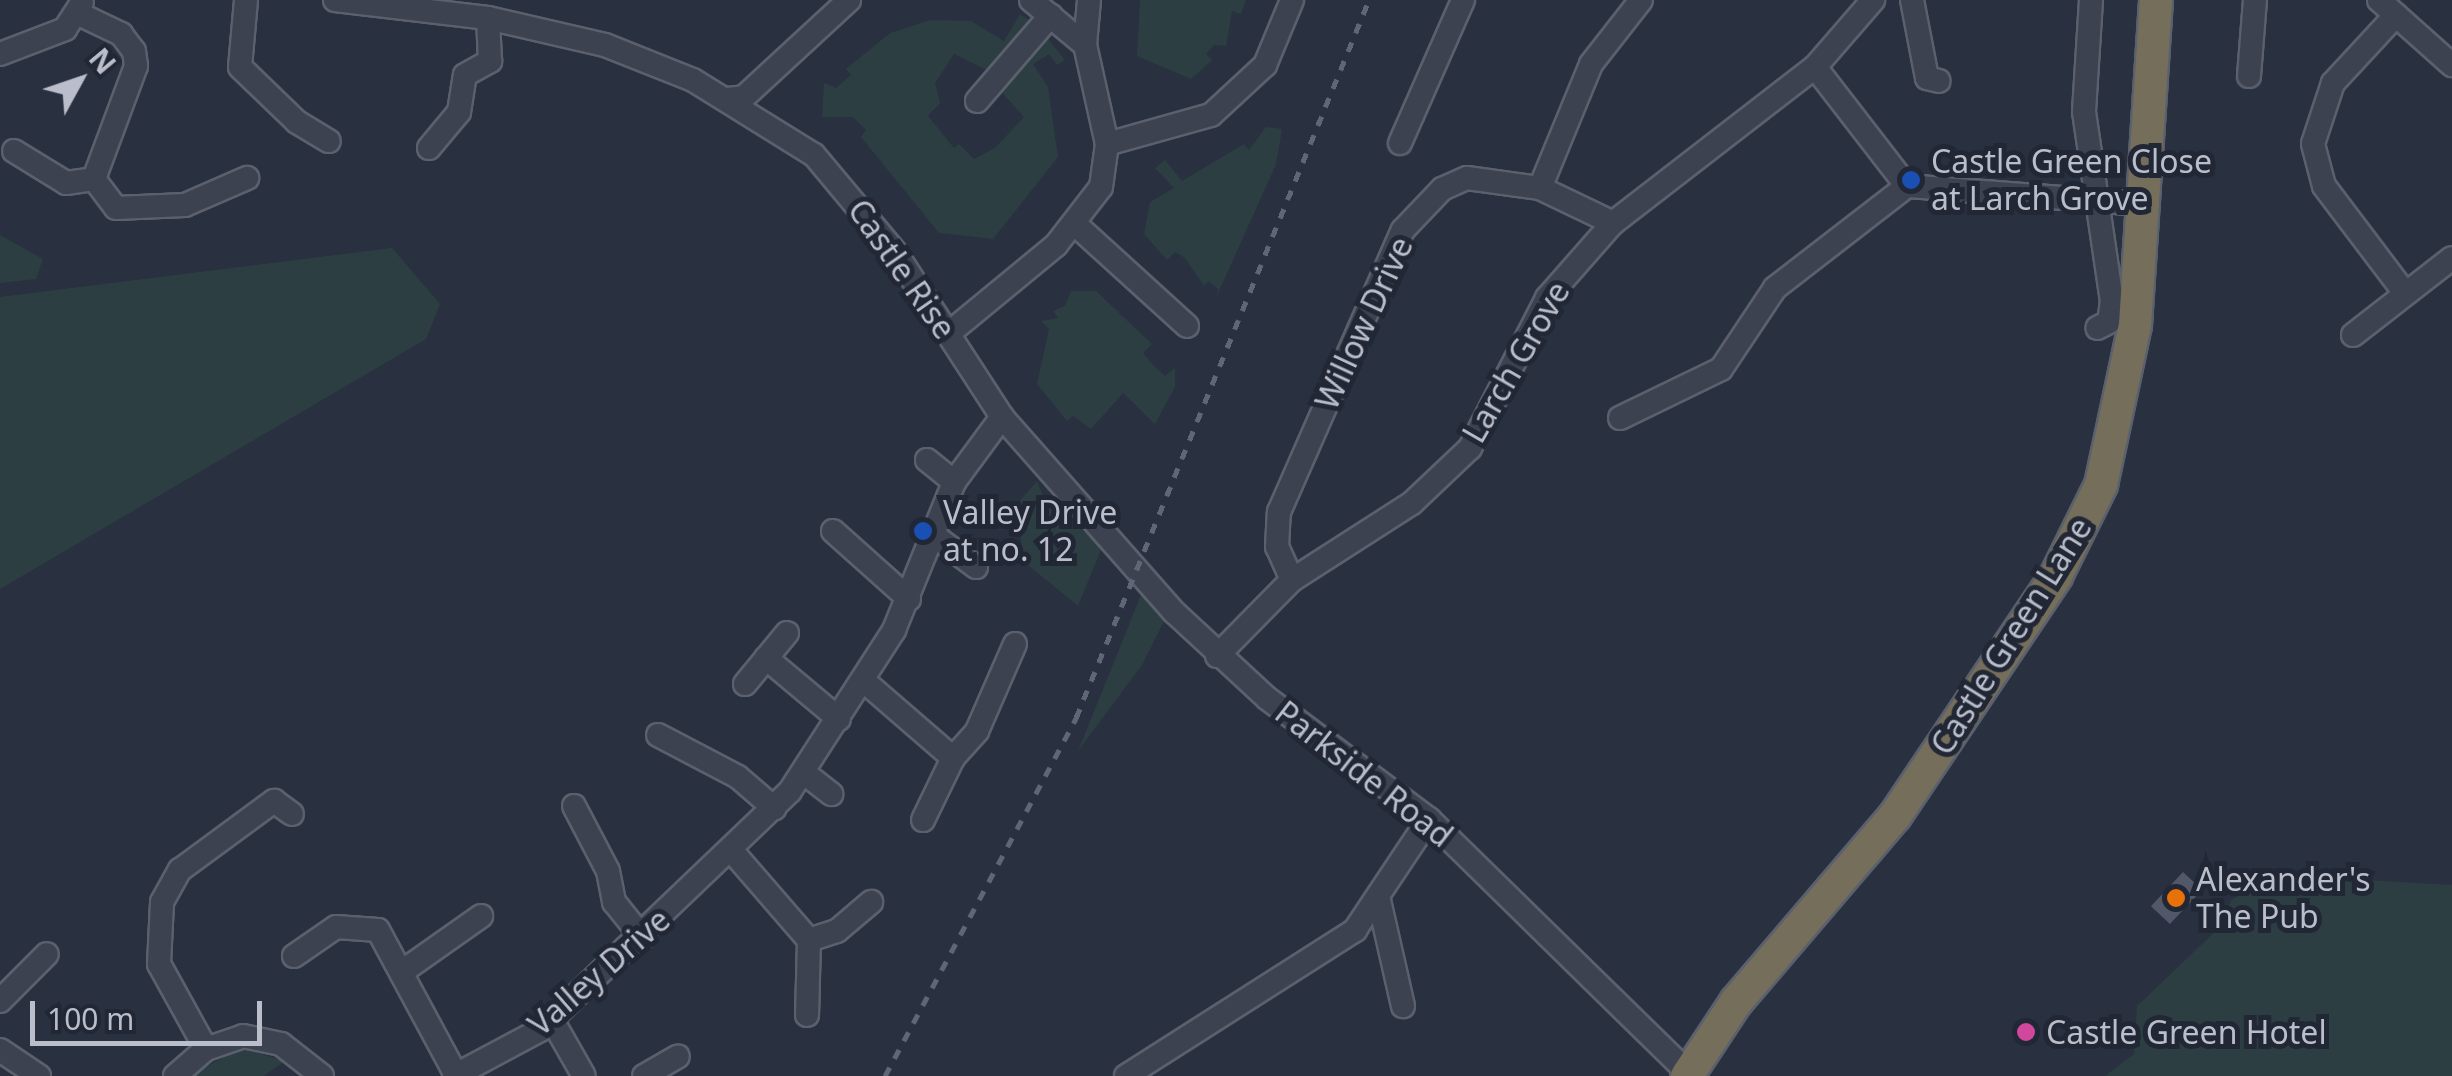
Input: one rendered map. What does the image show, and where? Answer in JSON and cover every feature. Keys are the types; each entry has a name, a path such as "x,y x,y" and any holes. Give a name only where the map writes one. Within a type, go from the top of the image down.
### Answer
{"highway":[{"name":"Castle Green Lane","path":"1687,1074 1736,1002 1884,832 2077,540 2102,485 2128,384 2156,0"}],"street":[{"path":"246,0 240,67 296,122 330,141"},
{"path":"335,0 488,18 605,44 728,99 744,97 850,0"},
{"path":"1030,0 1085,46"},
{"path":"948,334 1076,225 1101,187 1108,144 1085,46 1089,0"},
{"path":"1108,144 1211,115 1265,65 1292,0"},
{"path":"1400,143 1463,0"},
{"path":"1540,188 1559,125 1591,64 1641,0"},
{"name":"Larch Grove","path":"1217,656 1292,580 1412,503 1470,448 1548,298 1613,223 1816,67 1873,0"},
{"path":"1912,0 1927,78 1939,81"},
{"path":"2091,0 2084,112 2092,202 2112,301 2109,322 2097,328"},
{"path":"2249,76 2255,0"},
{"path":"0,54 65,28 81,7 121,34 136,66 94,178"},
{"path":"2404,293 2324,186 2314,144 2333,83 2387,8 2452,66"},
{"path":"977,102 1052,15"},
{"path":"429,148 459,112 464,76 490,61 488,18"},
{"path":"1816,67 1907,186"},
{"name":"Castle Rise","path":"728,99 834,176 948,334 1002,417 1045,471"},
{"path":"14,151 66,183 94,178"},
{"path":"94,178 116,208 134,212 206,199 248,178"},
{"name":"Willow Drive","path":"1292,580 1277,547 1279,512 1403,230 1442,189 1466,178 1540,188 1613,223"},
{"path":"1620,418 1721,369 1775,288 1907,186 2142,204"},
{"path":"1076,225 1188,326"},
{"path":"2353,336 2452,258"},
{"name":"Valley Drive","path":"455,1075 552,1020 644,938 774,808 864,681 910,599 954,482 1002,417"},
{"path":"927,460 954,482"},
{"name":"Parkside Road","path":"1045,471 1217,656 1429,819 1687,1074"},
{"path":"833,532 910,599"},
{"path":"932,534 976,568"},
{"path":"745,684 787,633"},
{"path":"923,820 954,758 977,730 1015,644"},
{"path":"766,658 839,718"},
{"path":"864,681 954,758"},
{"path":"658,735 738,777 774,808"},
{"path":"802,772 831,794"},
{"path":"574,806 608,871 614,902 644,938"},
{"path":"206,1049 159,964 162,902 180,870 283,808"},
{"path":"1126,1076 1355,930 1429,819"},
{"path":"731,850 808,940 808,1015"},
{"path":"1378,896 1403,1006"},
{"path":"808,940 837,931 871,902"},
{"path":"406,969 481,916"},
{"path":"294,956 351,923 378,930 406,969 455,1075"},
{"path":"0,1001 47,954"},
{"path":"552,1020 584,1076"},
{"path":"175,1076 206,1049 232,1037 266,1039 322,1076"},
{"path":"0,1050 39,1076"},
{"path":"644,1076 678,1056"}],"shaded area":[{"path":"1140,0 1246,0 1241,14 1232,11 1226,46 1214,45 1206,54 1212,60 1191,79 1137,56"},
{"path":"1020,14 1036,25 993,73 954,54 935,83 940,103 928,116 954,148 959,144 974,159 995,148 1024,117 998,88 1045,35 1065,60 1057,65 1049,54 1033,64 1048,87 1058,157 993,239 939,233 861,137 866,130 853,117 822,117 824,83 836,88 851,75 846,69 890,33 931,20 971,21 1004,41"},
{"path":"1266,127 1282,129 1276,164 1216,298 1218,289 1209,281 1204,286 1185,258 1175,252 1167,260 1144,234 1150,202 1174,188 1155,168 1165,160 1182,181 1244,144 1249,150"},
{"path":"0,235 43,259 36,279 0,283"},
{"path":"392,248 440,304 426,339 0,589 0,297"},
{"path":"1071,291 1096,291 1152,344 1143,353 1152,364 1165,376 1175,368 1175,387 1155,424 1123,393 1091,429 1073,416 1067,421 1037,384 1049,329 1041,321 1058,318 1053,311 1065,306"},
{"path":"1037,481 1044,498 1102,547 1078,606 1023,561 1018,503"},
{"path":"1143,590 1167,615 1142,665 1078,751"},
{"path":"2277,875 2452,885 2452,1076 2105,1076 2134,1054 2137,1006 2222,925 2231,900"},
{"path":"240,1048 285,1061 264,1076 190,1076"}],"building":[{"name":"Alexander's The Pub","path":"2183,872 2202,890 2170,924 2151,906"}],"railway":[{"path":"885,1076 1076,718 1369,0"}],"place":[{"name":"Castle Green Close at Larch Grove","path":"1911,180"},
{"name":"Valley Drive at no. 12","path":"923,531"},
{"name":"Alexander's The Pub","path":"2176,898"},
{"name":"Castle Green Hotel","path":"2026,1032"}]}
